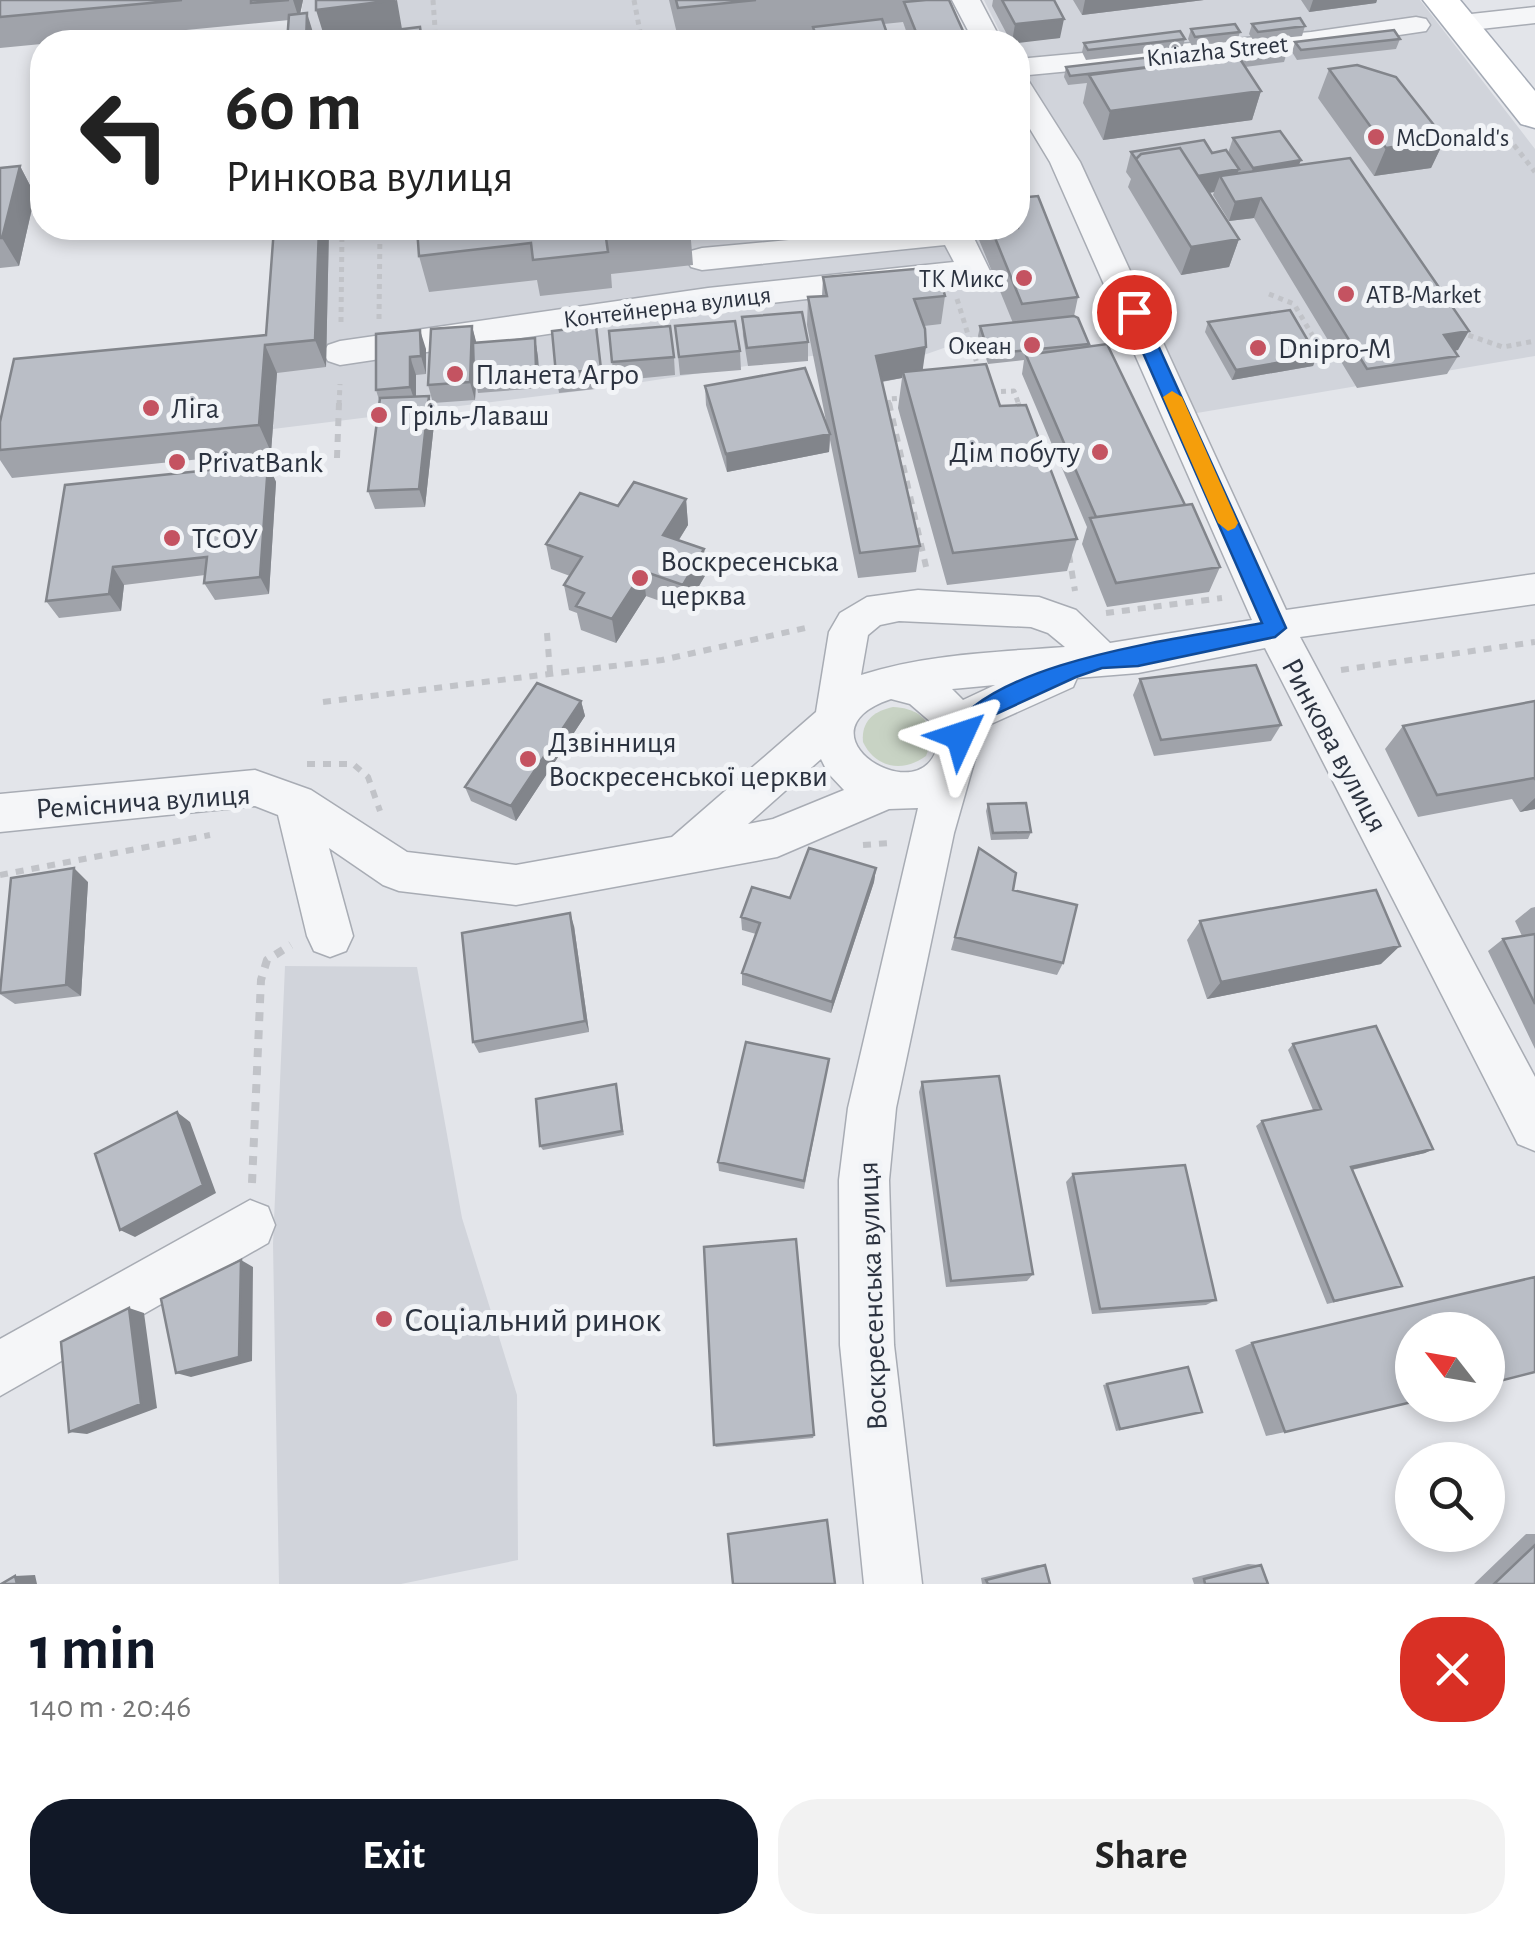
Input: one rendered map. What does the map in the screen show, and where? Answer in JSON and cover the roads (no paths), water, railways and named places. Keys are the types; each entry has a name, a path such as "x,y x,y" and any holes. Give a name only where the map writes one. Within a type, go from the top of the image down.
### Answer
{"main road":[{"path":"1459,13 1535,66"},
{"path":"1459,13 1535,116"}],"street":[{"path":"966,0 982,30"},
{"name":"Kniazha Street","path":"1030,67 1312,40 1459,13 1535,15"},
{"name":"Ринкова вулиця","path":"1030,105 1065,162 1275,628 1535,1127"},
{"name":"Контейнерна вулиця","path":"806,240 702,262 956,247"},
{"name":"Контейнерна вулиця","path":"340,353 708,299 956,247"},
{"path":"681,856 836,715 853,694 891,682 1138,657 1306,620 1535,589"},
{"path":"910,804 850,774 832,741 846,641 854,623 880,609 916,605 1018,608 1073,618 1102,660"},
{"path":"955,751 977,712 1102,660"},
{"path":"891,682 912,684 930,692 955,719 955,751"},
{"name":"Воскресенська вулиця","path":"893,1584 867,1345 864,1180 910,804 955,751"},
{"name":"Реміснича вулиця","path":"0,813 255,788 296,803 399,871 516,885 778,838 910,804"},
{"path":"296,803 308,841 318,905 330,936"},
{"path":"0,1369 250,1225"}],"place":[{"name":"McDonald's","path":"1376,137"},
{"name":"ТК Микс","path":"1024,278"},
{"name":"ATB-Market","path":"1346,294"},
{"name":"Океан","path":"1032,345"},
{"name":"Dnipro-M","path":"1258,348"},
{"name":"Планета Агро","path":"455,374"},
{"name":"Ліга","path":"151,408"},
{"name":"Гріль-Лаваш","path":"379,415"},
{"name":"Дім побуту","path":"1100,452"},
{"name":"PrivatBank","path":"177,462"},
{"name":"ТСОУ","path":"172,538"},
{"name":"Воскресенська церква","path":"640,578"},
{"name":"Дзвінниця Воскресенської церкви","path":"528,759"},
{"name":"Соціальний ринок","path":"384,1319"}]}
